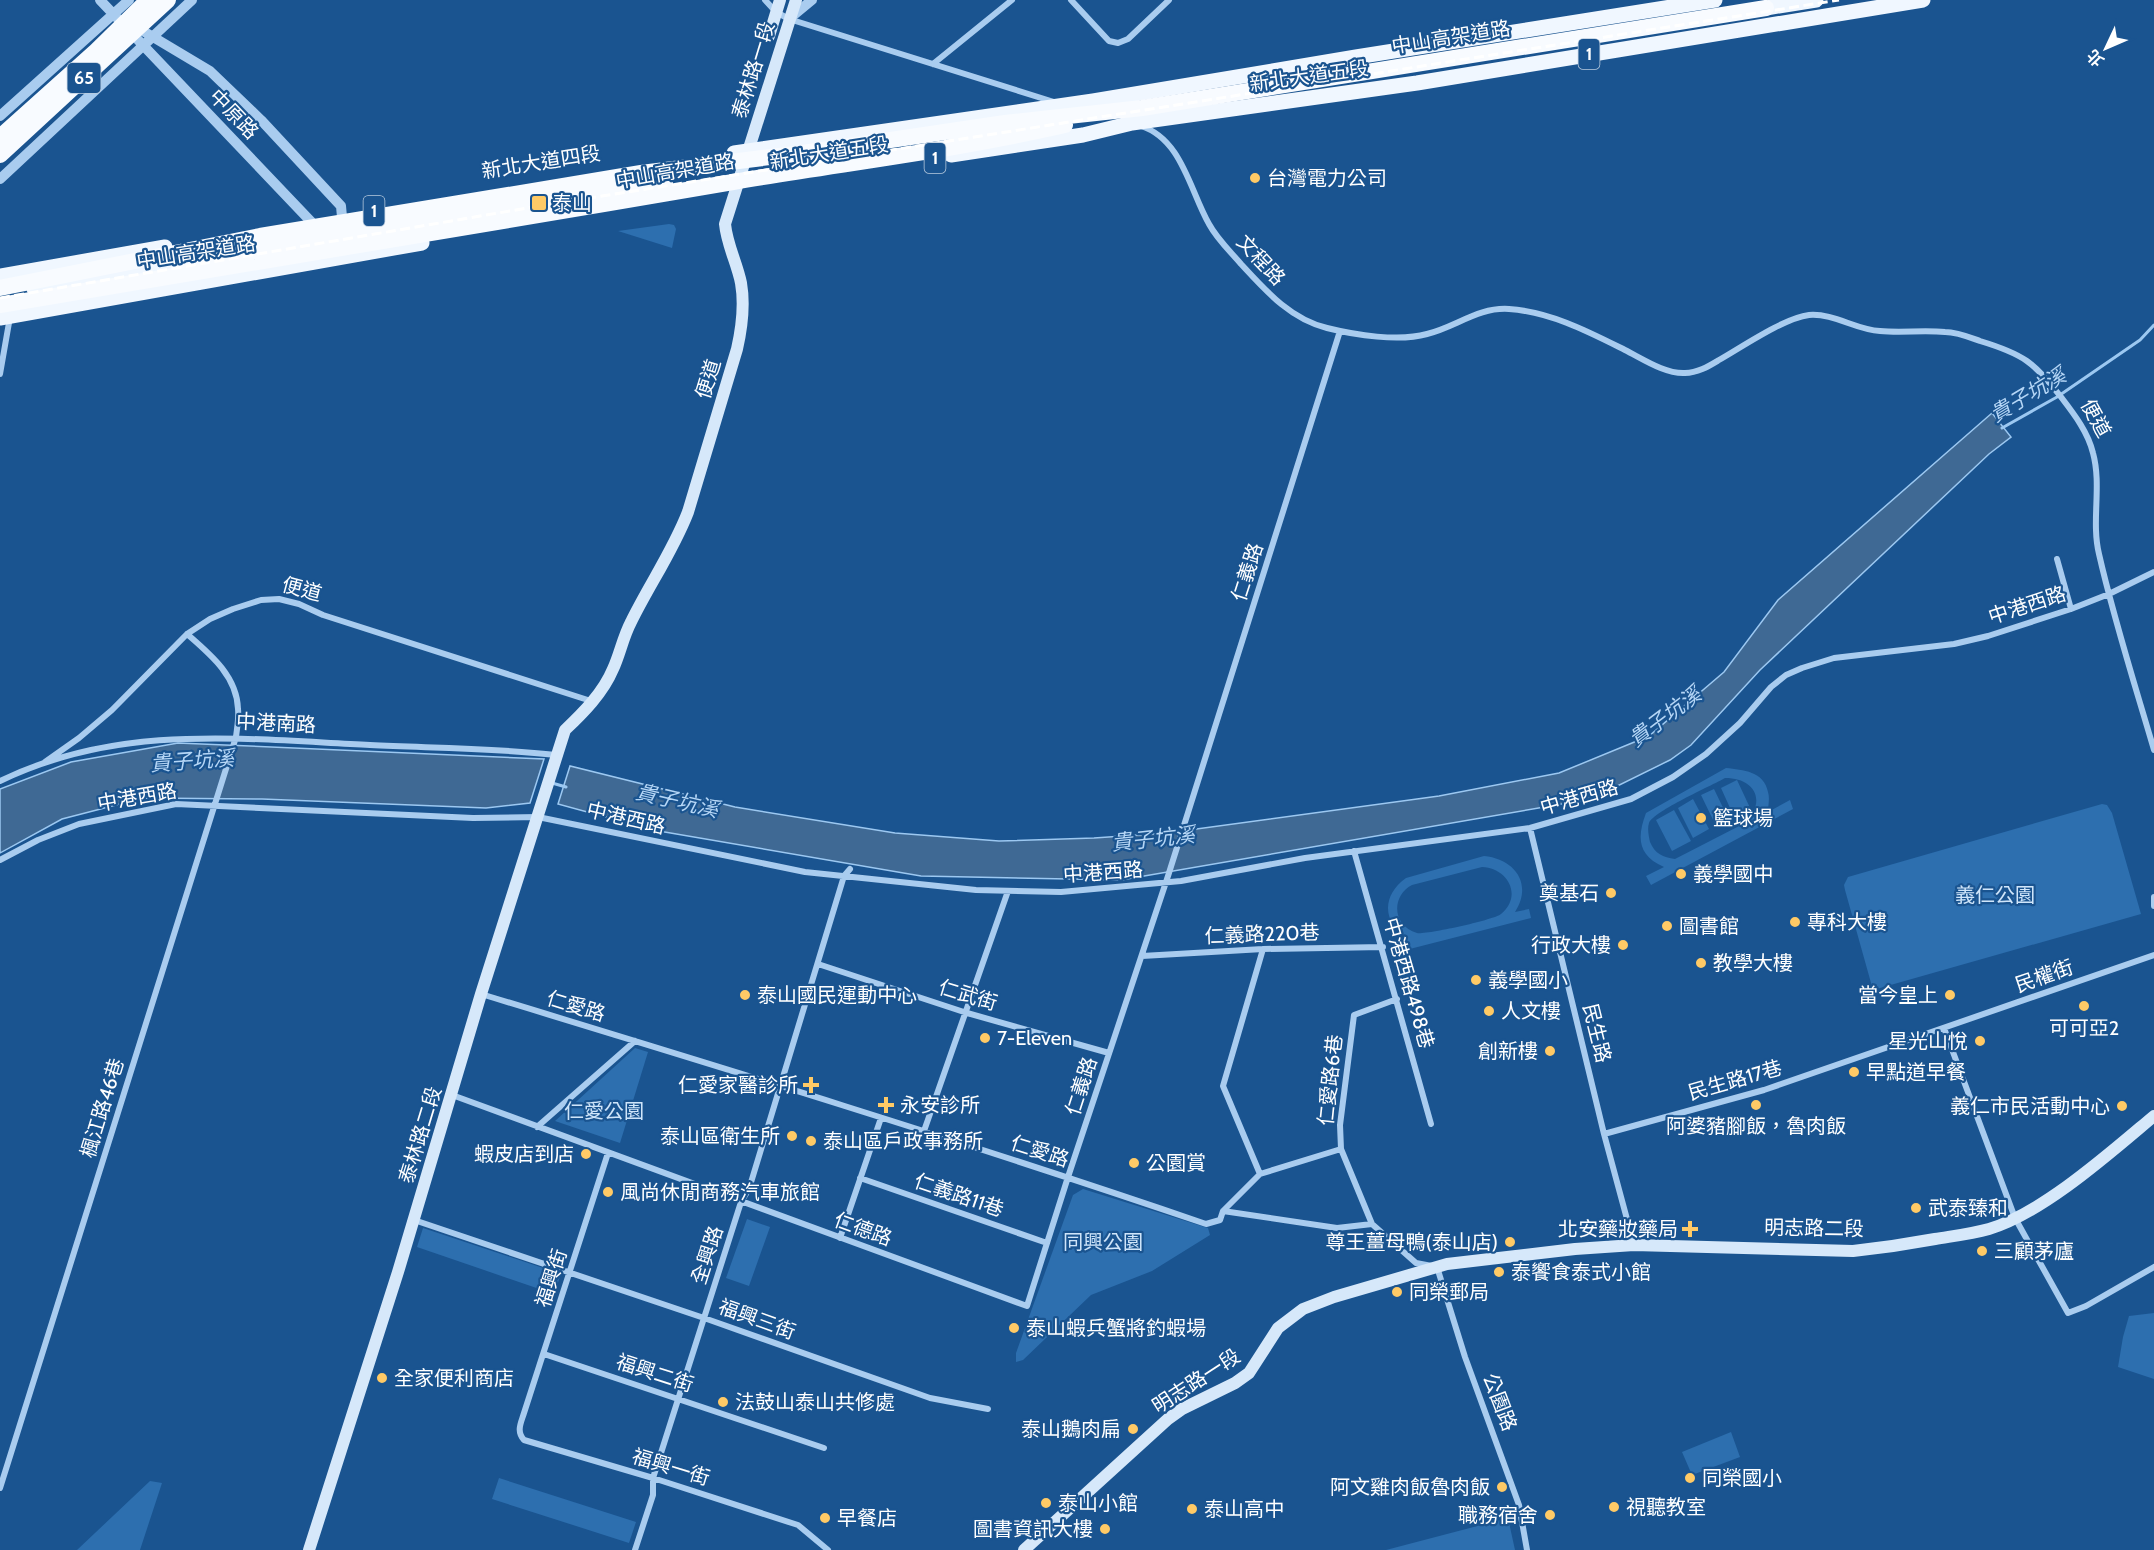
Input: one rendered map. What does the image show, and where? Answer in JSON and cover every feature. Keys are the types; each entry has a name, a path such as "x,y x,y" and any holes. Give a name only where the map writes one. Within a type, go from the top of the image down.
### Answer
{"highway":[{"name":"65","path":"0,137 96,51 148,0"},
{"name":"65","path":"0,155 168,0"},
{"name":"中山高架道路","path":"0,288 260,236 640,173 803,153 1005,123 1142,108 1766,8"},
{"name":"中山高架道路","path":"3,313 47,297 1009,138 1142,108"},
{"path":"40,281 266,250 726,173 748,152"},
{"path":"726,173 736,188"},
{"path":"47,297 266,250"}],"main road":[{"name":"泰林路一段","path":"748,152 795,0"},
{"name":"新北大道五段","path":"748,152 1064,105 1715,0"},
{"name":"1","path":"1766,8 1816,0"},
{"name":"新北大道五段","path":"736,188 1083,135 1132,123 1385,87 1923,0"},
{"name":"泰林路一段","path":"769,36 778,6"},
{"path":"1385,87 1371,75 1369,67 1372,60 1388,52"},
{"path":"920,126 933,141 932,153 924,159"},
{"path":"736,188 748,152"},
{"name":"新北大道四段","path":"0,276 537,183 748,152"},
{"name":"1","path":"3,313 333,259 736,188"},
{"name":"便道","path":"565,730 592,702 613,670 631,621 678,537 737,349 743,322 744,305 741,281 726,238 725,224 736,188"},
{"name":"1","path":"327,239 342,217"},
{"path":"0,296 327,239"},
{"name":"泰林路二段","path":"309,1550 414,1220 481,994 565,730"},
{"name":"明志路二段","path":"1437,1267 1510,1256 1634,1245 1853,1251 1968,1233 1990,1228 2043,1202 2154,1116"},
{"name":"明志路一段","path":"1024,1550 1175,1414 1235,1383 1249,1373 1271,1337 1294,1314 1325,1299 1437,1267"}],"street":[{"name":"中原路","path":"100,0 312,221 327,239 333,259"},
{"path":"0,116 129,0"},
{"path":"0,179 192,0"},
{"name":"文程路","path":"765,0 778,6 789,19 1064,105 1154,130 1169,144 1180,160 1210,225 1228,250 1271,295 1297,315 1321,327 1358,334 1413,337 1443,329 1484,311 1506,309 1524,311 1547,316 1588,332 1651,363 1671,371 1684,373 1707,367 1756,339"},
{"path":"778,6 791,0"},
{"path":"789,19 812,0"},
{"path":"933,64 1012,0"},
{"path":"1071,0 1109,41 1118,44 1128,39 1169,0"},
{"path":"114,15 210,71 233,92 341,206 342,217"},
{"path":"0,374 3,313"},
{"name":"便道","path":"1756,339 1790,321 1802,317 1824,316 1878,331 1955,333 2022,356 2043,374 2085,432 2093,452 2096,472 2097,542 2109,594 2154,750"},
{"name":"仁義路","path":"1027,1306 1167,880 1340,331"},
{"path":"2057,559 2071,609"},
{"name":"中港西路","path":"0,860 38,840 79,824 176,804 215,803 473,818 539,812 705,853 805,872 976,890 1061,892 1167,880 1354,851 1530,828 1631,799 1673,777 1706,754 1740,723 1771,687 1786,675 1802,668 1842,656 1954,644 1988,636 2071,609 2154,572"},
{"name":"便道","path":"45,762 79,738 112,710 187,634 210,619 261,600 279,599 298,604 323,615 592,702"},
{"name":"楓江路46巷","path":"0,1488 235,740 238,708 231,680 213,657 187,634"},
{"name":"中港南路","path":"0,781 45,762 125,742 173,738 505,750 556,758"},
{"name":"民生路","path":"1530,828 1604,1134 1634,1245"},
{"name":"中港西路498巷","path":"1354,851 1383,947 1431,1124"},
{"name":"全興路","path":"635,1550 653,1495 653,1478 741,1202 749,1189 844,876 850,869"},
{"path":"924,1131 1008,891"},
{"path":"2154,897 2154,906"},
{"name":"仁義路220巷","path":"1142,956 1263,949 1383,947"},
{"path":"1260,1174 1222,1086 1263,949"},
{"name":"民權街","path":"1873,1053 2154,955"},
{"name":"仁武街","path":"818,964 967,1013 1109,1053"},
{"name":"仁愛路","path":"481,994 924,1131 1206,1224 1220,1220 1223,1211"},
{"name":"仁愛路6巷","path":"1372,1224 1341,1149 1340,1125 1354,1015 1397,999"},
{"path":"1944,1028 2014,1218 2068,1313 2086,1306 2154,1267"},
{"path":"537,1127 635,1041"},
{"name":"民生路17巷","path":"1604,1134 1764,1090 1873,1053"},
{"name":"仁德路","path":"452,1095 1027,1306"},
{"path":"840,1238 881,1118"},
{"path":"1223,1211 1260,1174 1341,1149"},
{"name":"福興街","path":"524,1413 608,1154"},
{"name":"仁義路11巷","path":"860,1178 1047,1243"},
{"path":"1223,1211 1337,1228 1372,1224 1416,1263 1437,1267"},
{"name":"福興三街","path":"414,1220 570,1271 930,1398 987,1409"},
{"name":"公園路","path":"1437,1267 1465,1357 1519,1504 1527,1550"},
{"name":"福興二街","path":"544,1354 824,1448"},
{"name":"福興一街","path":"524,1413 519,1431 524,1440 653,1478 798,1525 828,1550"}],"green space":[{"path":"674,225 676,229 672,248 618,231"},
{"path":"1726,768 1752,773 1762,780 1769,794 1768,812 1790,800 1793,809 1651,885 1646,876 1664,867 1644,851 1641,830 1646,813","holes":["1725,778 1735,779 1750,786 1756,799 1752,815 1745,823 1675,859 1663,856 1654,849 1648,830 1653,818"]},
{"path":"1737,780 1752,812 1735,819 1721,788"},
{"path":"1714,789 1729,820 1716,826 1701,795"},
{"path":"1693,799 1709,829 1693,838 1678,808"},
{"name":"義仁公園","path":"2102,804 2107,805 2112,813 2141,914 1873,990 1845,890 1844,885 1848,877"},
{"path":"1674,810 1691,841 1672,851 1656,820"},
{"path":"1484,856 1495,858 1504,862 1518,875 1522,892 1515,912 1529,909 1531,918 1398,952 1395,942 1406,938 1392,924 1388,908 1392,892 1406,878","holes":["1482,867 1499,872 1505,878 1512,891 1508,907 1496,917 1423,933 1409,929 1399,918 1397,910 1400,896 1412,885"]},
{"name":"仁愛公園","path":"635,1048 648,1052 620,1143 555,1121"},
{"name":"同興公園","path":"1083,1189 1208,1228 1210,1235 1152,1271 1091,1295 1023,1360 1016,1362 1016,1353 1073,1195"},
{"path":"747,1219 770,1227 749,1286 726,1278"},
{"path":"423,1228 561,1274 554,1294 417,1247"},
{"path":"2154,1313 2154,1379 2118,1367 2129,1316"},
{"path":"1731,1432 1740,1457 1692,1475 1682,1452"},
{"path":"499,1478 636,1522 629,1543 492,1499"},
{"path":"150,1481 162,1483 140,1550 77,1550"},
{"path":"1508,1518 1515,1550 1386,1550"}],"water":[{"path":"1992,413 2011,437 1989,454 1760,670 1691,745 1670,760 1591,799 1121,880 921,876 653,830 558,804 570,766 735,807 895,833 999,841 1167,833 1439,796 1559,773 1649,736 1724,672 1778,600"},
{"path":"178,743 544,759 530,803 486,808 262,799 143,798 62,819 0,853 0,789 71,762"}],"waterway":[{"name":"貴子坑溪","path":"2002,428 2057,397 2140,340 2154,325"},
{"name":"貴子坑溪","path":"552,783 566,787"}],"railway":[{"path":"0,298 539,206 1839,0"}],"place":[{"name":"台灣電力公司","path":"1255,178"},
{"name":"泰山","path":"539,203"},
{"name":"籃球場","path":"1701,818"},
{"name":"義學國中","path":"1681,874"},
{"name":"奠基石","path":"1611,893"},
{"name":"專科大樓","path":"1795,922"},
{"name":"圖書館","path":"1667,926"},
{"name":"行政大樓","path":"1623,945"},
{"name":"教學大樓","path":"1701,963"},
{"name":"義學國小","path":"1476,980"},
{"name":"泰山國民運動中心","path":"745,995"},
{"name":"當今皇上","path":"1950,995"},
{"name":"可可亞2","path":"2084,1006"},
{"name":"人文樓","path":"1489,1011"},
{"name":"7-Eleven","path":"985,1038"},
{"name":"星光山悅","path":"1980,1041"},
{"name":"創新樓","path":"1550,1051"},
{"name":"早點道早餐","path":"1854,1072"},
{"name":"仁愛家醫診所","path":"811,1085"},
{"name":"永安診所","path":"886,1105"},
{"name":"阿婆豬腳飯，魯肉飯","path":"1756,1105"},
{"name":"義仁市民活動中心","path":"2122,1106"},
{"name":"泰山區衛生所","path":"792,1136"},
{"name":"泰山區戶政事務所","path":"811,1141"},
{"name":"蝦皮店到店","path":"586,1154"},
{"name":"公園賞","path":"1134,1163"},
{"name":"風尚休閒商務汽車旅館","path":"608,1192"},
{"name":"武泰臻和","path":"1916,1208"},
{"name":"北安藥妝藥局","path":"1690,1229"},
{"name":"尊王薑母鴨(泰山店)","path":"1510,1242"},
{"name":"三顧茅廬","path":"1982,1251"},
{"name":"泰饗食泰式小館","path":"1499,1272"},
{"name":"同榮郵局","path":"1397,1292"},
{"name":"泰山蝦兵蟹將釣蝦場","path":"1014,1328"},
{"name":"全家便利商店","path":"382,1378"},
{"name":"法鼓山泰山共修處","path":"723,1402"},
{"name":"泰山鵝肉扁","path":"1133,1429"},
{"name":"同榮國小","path":"1690,1478"},
{"name":"阿文雞肉飯魯肉飯","path":"1502,1487"},
{"name":"泰山小館","path":"1046,1503"},
{"name":"視聽教室","path":"1614,1507"},
{"name":"泰山高中","path":"1192,1509"},
{"name":"職務宿舍","path":"1550,1515"},
{"name":"早餐店","path":"825,1518"},
{"name":"圖書資訊大樓","path":"1105,1529"}]}
